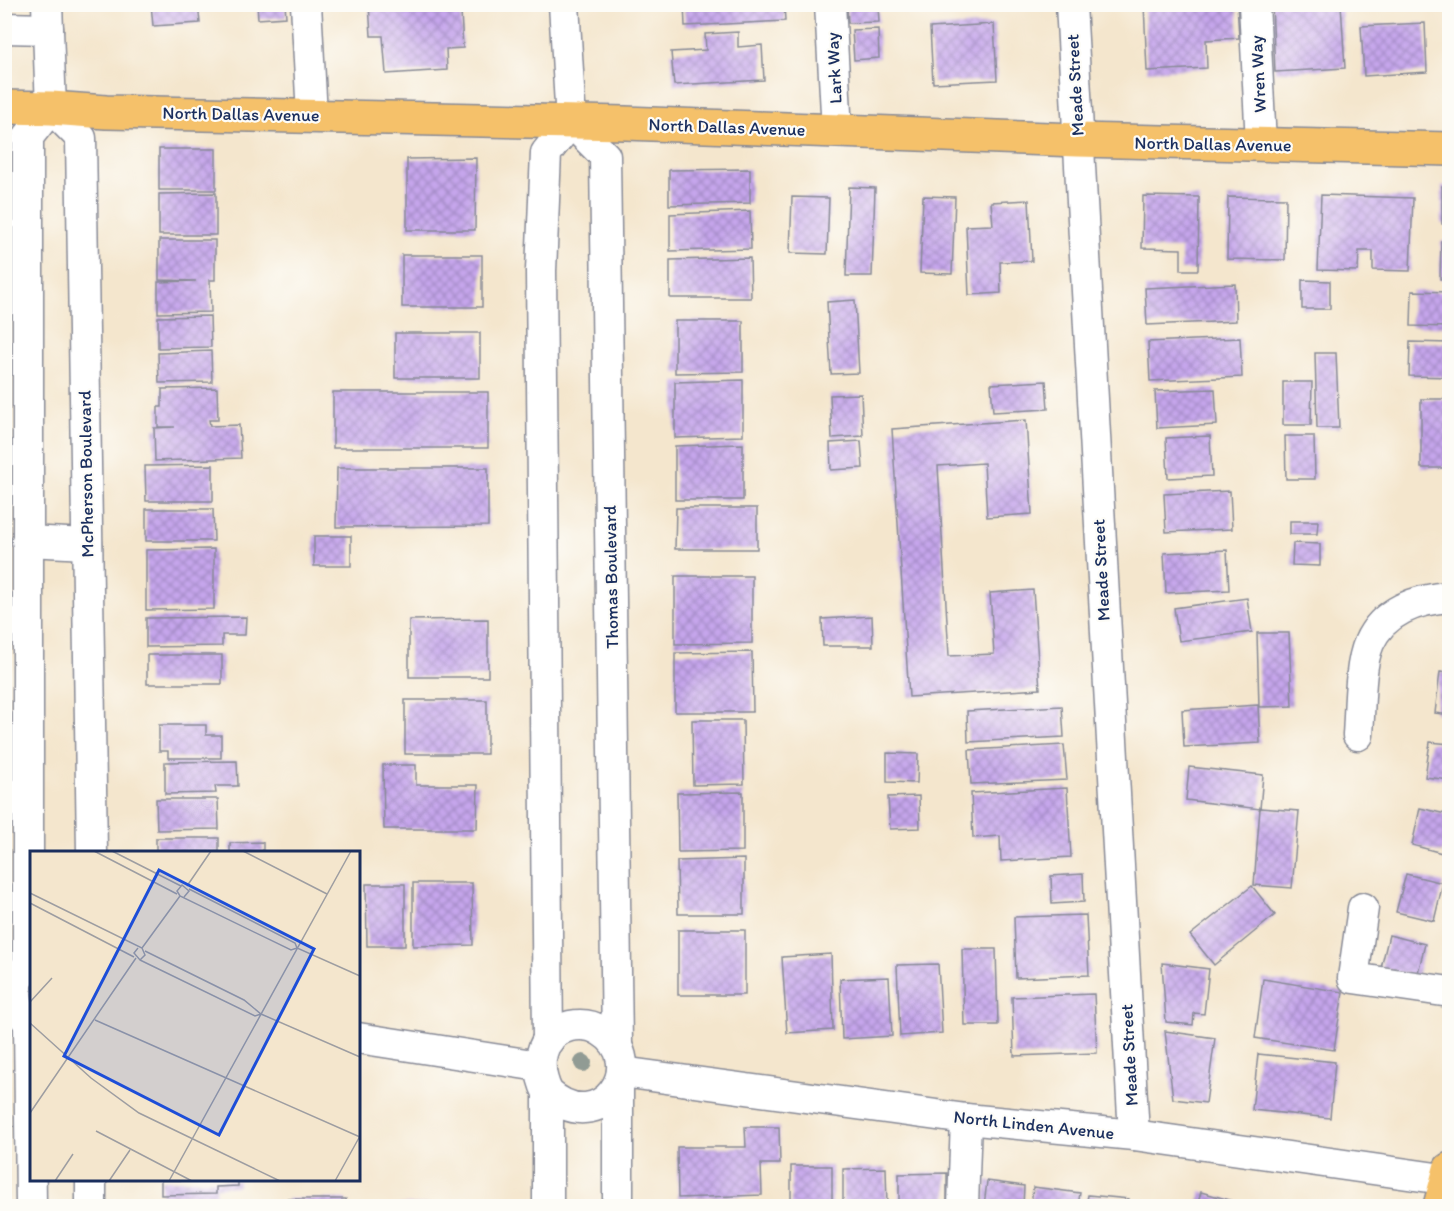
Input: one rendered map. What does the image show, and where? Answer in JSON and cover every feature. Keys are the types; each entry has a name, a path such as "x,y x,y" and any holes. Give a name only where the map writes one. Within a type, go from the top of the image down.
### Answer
{"main road":[{"name":"North Dallas Avenue","path":"4,107 106,112 571,122 1078,140 1449,149"}],"street":[{"path":"306,4 312,116"},
{"path":"548,1206 541,271 546,153 571,122 564,4"},
{"name":"Lark Way","path":"830,4 837,131"},
{"name":"Meade Street","path":"1071,4 1134,1135"},
{"name":"Wren Way","path":"1254,4 1261,144"},
{"path":"4,28 48,17 51,108 28,137 27,541 18,1006 30,1024"},
{"name":"McPherson Boulevard","path":"51,108 81,138 92,851"},
{"name":"Thomas Boulevard","path":"571,122 605,156 618,1206"},
{"path":"27,541 87,543"},
{"path":"1358,735 1364,664 1369,642 1389,617 1398,611 1419,601 1449,597"},
{"path":"1363,908 1353,978 1449,992"},
{"name":"North Linden Avenue","path":"584,1025 596,1028 615,1067 598,1105 585,1108 571,1107 558,1102 548,1058 570,1026 584,1025"},
{"name":"North Linden Avenue","path":"360,1038 548,1058"},
{"name":"North Linden Avenue","path":"615,1067 966,1119 1134,1135 1446,1184"},
{"path":"963,1206 966,1119"},
{"path":"31,1181 31,1206"},
{"path":"91,1181 91,1206"}],"building":[{"path":"151,4 198,4 200,23 153,26"},
{"path":"257,4 285,4 286,17 258,19"},
{"path":"369,4 445,4 446,12 461,12 463,48 446,49 447,70 386,74 383,36 371,36"},
{"path":"684,4 784,4 785,21 685,26"},
{"path":"847,4 878,4 879,22 848,23"},
{"path":"1144,4 1237,4 1239,38 1206,40 1207,68 1147,71"},
{"path":"1272,4 1341,4 1345,68 1275,72"},
{"path":"1425,23 1427,72 1364,76 1361,26"},
{"path":"994,24 997,80 933,83 930,28"},
{"path":"878,29 879,58 854,60 852,30"},
{"path":"738,32 738,47 762,45 764,80 674,85 671,52 706,50 705,34"},
{"path":"159,149 216,149 216,190 159,190"},
{"path":"476,158 475,230 407,230 407,159"},
{"path":"750,169 750,203 669,205 669,170"},
{"path":"1442,186 1450,186 1450,224 1442,224"},
{"path":"849,187 875,188 872,276 846,276"},
{"path":"216,193 216,235 159,235 159,194"},
{"path":"1321,195 1413,198 1410,271 1373,270 1373,251 1359,251 1358,271 1318,270"},
{"path":"923,196 955,197 952,274 920,273"},
{"path":"1143,196 1199,197 1198,270 1181,270 1181,249 1142,248"},
{"path":"792,197 829,198 827,254 790,253"},
{"path":"1228,197 1286,198 1285,260 1227,259"},
{"path":"1029,200 1032,261 1000,262 1001,293 969,295 966,226 993,225 991,202"},
{"path":"750,211 751,249 670,251 670,214"},
{"path":"159,240 215,240 215,280 210,280 211,312 158,313 158,282 196,281 159,280"},
{"path":"1441,241 1450,241 1450,279 1440,279"},
{"path":"402,255 482,255 482,307 402,307"},
{"path":"750,258 751,298 670,298 670,260"},
{"path":"1302,280 1330,281 1330,309 1302,309"},
{"path":"1235,284 1236,321 1147,325 1145,288"},
{"path":"1412,291 1450,292 1450,327 1411,326"},
{"path":"855,300 859,373 831,374 827,302"},
{"path":"210,316 211,347 158,348 158,317"},
{"path":"675,321 743,321 743,372 675,373"},
{"path":"395,333 480,333 480,378 395,378"},
{"path":"1240,338 1242,377 1150,381 1148,342"},
{"path":"1410,342 1450,343 1450,377 1409,376"},
{"path":"211,351 212,382 159,383 158,353"},
{"path":"1315,353 1336,353 1339,428 1317,428"},
{"path":"743,380 743,436 675,438 675,382"},
{"path":"1046,381 1048,409 993,412 991,384"},
{"path":"1283,382 1312,382 1311,425 1283,425"},
{"path":"217,388 218,420 209,420 210,426 239,425 241,458 155,461 154,428 175,427 158,427 158,407 162,407 162,389"},
{"path":"1215,389 1217,425 1157,428 1155,391"},
{"path":"333,392 488,392 488,448 333,448"},
{"path":"861,394 863,436 832,438 830,395"},
{"path":"1421,399 1450,399 1450,468 1421,468"},
{"path":"1026,420 1032,514 987,517 984,463 938,466 949,656 994,654 990,593 1033,590 1040,689 909,697 892,429"},
{"path":"1210,436 1212,476 1168,478 1166,438"},
{"path":"1285,436 1314,436 1315,479 1286,479"},
{"path":"861,441 863,468 831,470 830,443"},
{"path":"743,444 743,500 675,500 675,446"},
{"path":"213,465 213,501 146,501 145,466"},
{"path":"337,468 488,468 488,526 336,527"},
{"path":"1230,491 1232,529 1166,532 1164,494"},
{"path":"676,508 757,508 757,549 675,549"},
{"path":"146,509 213,509 214,541 146,541"},
{"path":"1290,521 1318,521 1317,534 1290,534"},
{"path":"314,536 351,536 351,566 314,566"},
{"path":"1293,543 1320,544 1320,566 1292,565"},
{"path":"214,549 214,609 146,610 146,550"},
{"path":"1227,550 1229,590 1166,593 1164,553"},
{"path":"675,576 752,576 752,643 675,644"},
{"path":"1247,598 1252,632 1179,641 1174,608"},
{"path":"872,616 873,646 823,646 822,619"},
{"path":"246,617 245,635 222,635 222,646 146,647 146,618"},
{"path":"488,619 488,677 409,677 409,620"},
{"path":"1257,633 1289,633 1292,706 1259,707"},
{"path":"752,652 753,712 675,712 675,653"},
{"path":"147,655 222,655 222,684 147,684"},
{"path":"1440,672 1450,673 1450,715 1435,713"},
{"path":"405,700 487,700 487,754 405,754"},
{"path":"1258,705 1260,743 1184,747 1182,710"},
{"path":"1062,706 1064,737 968,742 967,711"},
{"path":"692,720 743,720 744,784 693,785"},
{"path":"159,725 206,725 206,735 221,735 221,758 168,758 168,751 159,751"},
{"path":"1430,742 1450,744 1450,780 1425,777"},
{"path":"1064,745 1067,780 971,784 969,750"},
{"path":"887,753 918,754 917,783 887,782"},
{"path":"237,761 238,786 215,786 216,793 165,794 165,762"},
{"path":"383,765 416,765 416,785 478,785 477,829 384,829"},
{"path":"1189,767 1263,775 1260,809 1186,800"},
{"path":"1067,788 1071,857 1001,861 1000,836 973,838 971,793"},
{"path":"743,792 743,851 678,852 677,793"},
{"path":"919,796 920,828 890,829 888,797"},
{"path":"156,799 218,799 219,829 157,830"},
{"path":"1260,808 1299,811 1292,888 1254,885"},
{"path":"1420,808 1450,815 1442,853 1412,845"},
{"path":"156,838 219,838 219,851 156,851"},
{"path":"263,842 263,851 230,851 230,843"},
{"path":"744,859 744,914 678,914 677,861"},
{"path":"1083,874 1084,902 1052,904 1051,876"},
{"path":"1406,874 1443,883 1434,921 1396,912"},
{"path":"413,883 472,883 473,945 413,946"},
{"path":"366,884 405,884 405,946 367,946"},
{"path":"1252,886 1275,915 1214,965 1190,935"},
{"path":"1086,915 1089,975 1016,978 1014,917"},
{"path":"678,930 745,930 745,995 678,995"},
{"path":"1389,935 1425,944 1417,977 1381,968"},
{"path":"962,949 996,949 998,1025 964,1025"},
{"path":"831,954 833,1030 787,1033 782,957"},
{"path":"1162,963 1209,969 1204,1014 1194,1013 1193,1025 1166,1022"},
{"path":"938,964 942,1033 900,1036 897,965"},
{"path":"889,977 892,1036 842,1039 840,979"},
{"path":"1263,979 1343,992 1334,1050 1255,1038"},
{"path":"1094,994 1097,1053 1014,1056 1012,997"},
{"path":"1165,1031 1215,1038 1206,1103 1173,1099"},
{"path":"1258,1054 1335,1062 1330,1118 1252,1110"},
{"path":"745,1127 779,1127 780,1164 761,1164 762,1195 678,1198 677,1147 746,1147"},
{"path":"791,1166 832,1166 832,1206 791,1206"},
{"path":"886,1168 887,1206 843,1206 843,1169"},
{"path":"947,1173 947,1206 899,1206 899,1174"},
{"path":"161,1181 238,1181 238,1186 216,1187 216,1194 161,1195"},
{"path":"987,1181 1024,1186 1023,1206 984,1206"},
{"path":"1033,1187 1080,1193 1078,1206 1031,1206"},
{"path":"1201,1192 1244,1204 1243,1206 1197,1206"},
{"path":"1088,1195 1129,1199 1128,1206 1086,1206"},
{"path":"287,1199 346,1199 347,1206 287,1206"},
{"path":"1138,1201 1172,1205 1172,1206 1137,1206"},
{"path":"479,1203 480,1206 392,1206 392,1205"}]}
